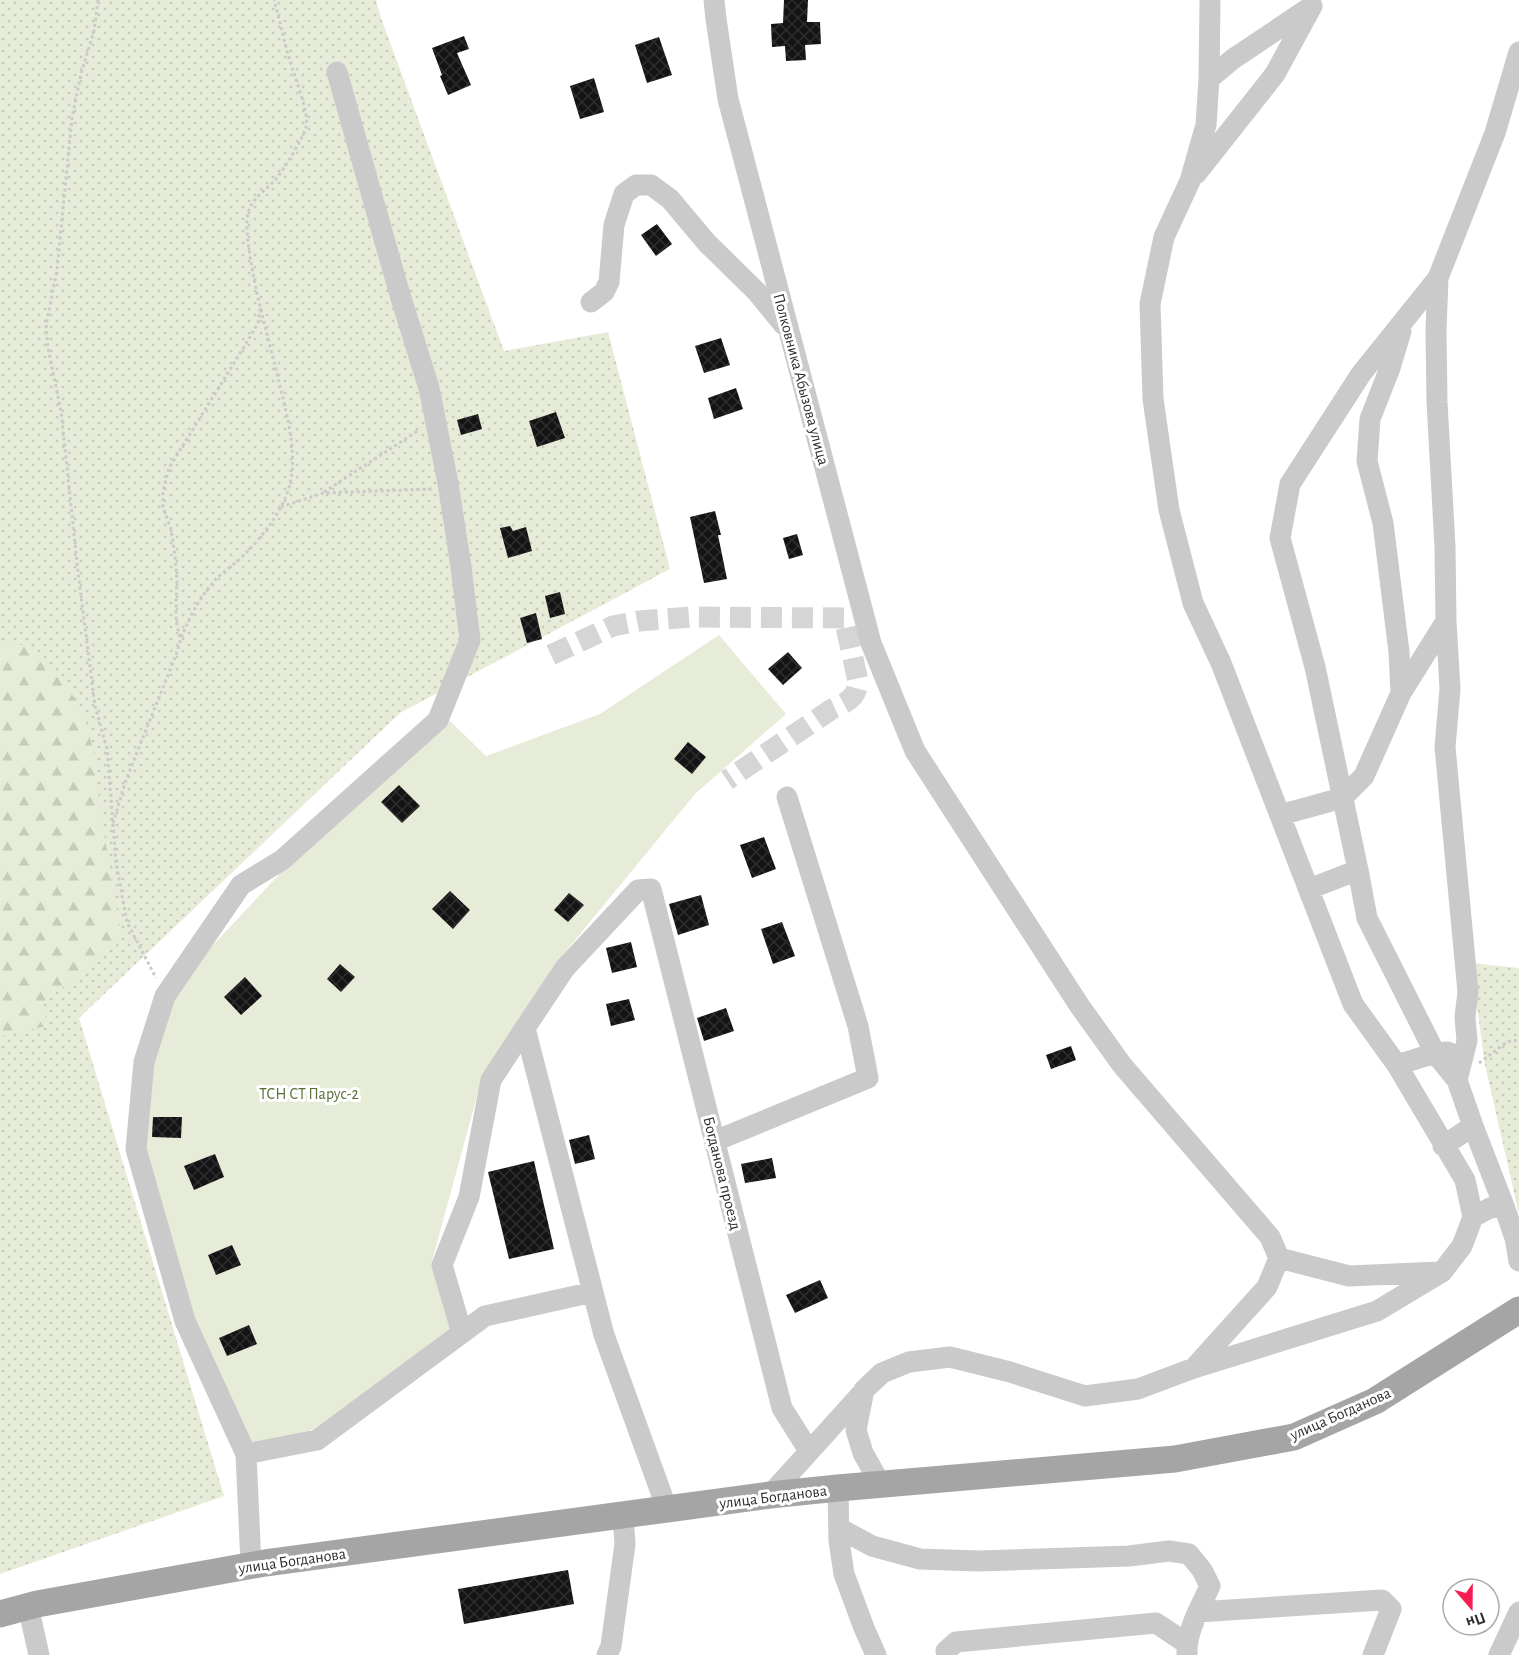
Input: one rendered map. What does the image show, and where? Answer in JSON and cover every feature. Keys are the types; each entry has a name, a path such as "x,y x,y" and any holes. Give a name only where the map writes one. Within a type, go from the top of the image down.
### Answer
{"main road":[{"name":"улица Богданова","path":"0,1614 28,1606 250,1565 770,1495 1175,1459 1294,1437 1375,1401 1519,1310"}],"street":[{"name":"Полковника Абызова улица","path":"714,0 728,99 871,643 915,751 1079,1005 1122,1065 1270,1237 1279,1258"},
{"path":"770,1495 864,1390 882,1373 909,1362 950,1357 1010,1372 1085,1396 1138,1389 1194,1368 1377,1311 1442,1272 1462,1246 1473,1217 1465,1180 1397,1065 1353,1004 1221,663 1193,603 1169,510 1153,399 1150,304 1164,237 1190,181 1206,125 1210,0"},
{"path":"1209,79 1233,59 1315,3"},
{"path":"1190,181 1275,74 1315,3"},
{"path":"1519,52 1495,134 1438,278 1361,374 1290,484 1280,538 1315,667 1367,918 1436,1053 1456,1080 1504,1206 1515,1238 1519,1261"},
{"path":"250,1565 246,1454 185,1321 136,1149 144,1062 165,996 241,885 282,860 438,720 470,640 449,489 429,388 400,295 337,72"},
{"path":"591,302 604,292 609,282 614,225 624,194 636,184 651,185 670,199 706,243 757,292 789,330"},
{"path":"1438,278 1437,402 1450,689 1445,747 1468,992 1465,1017 1467,1041 1456,1080"},
{"path":"1401,693 1400,652 1383,524 1367,461 1370,419 1390,368 1404,320"},
{"path":"1280,815 1342,798 1364,776 1401,693 1446,621"},
{"path":"715,1141 868,1078 858,1026 787,798"},
{"path":"1309,889 1358,870"},
{"name":"Богданова проезд","path":"525,1028 565,968 638,890 651,889 782,1408 809,1451"},
{"path":"525,1028 604,1335 667,1509"},
{"path":"462,1333 442,1265 469,1197 491,1080 525,1028"},
{"path":"1397,1065 1436,1053 1455,1051 1467,1041"},
{"path":"1443,1146 1473,1126"},
{"path":"1473,1217 1490,1208 1504,1206"},
{"path":"1194,1368 1267,1287 1279,1258 1349,1276 1442,1272"},
{"path":"246,1454 317,1440 485,1316 593,1292"},
{"path":"864,1390 856,1430 863,1453 881,1485"},
{"path":"838,1488 839,1541 844,1574 876,1655"},
{"path":"608,1655 625,1544 623,1515"},
{"path":"839,1528 872,1546 920,1559 978,1561 1129,1556 1169,1551 1189,1554 1202,1570 1210,1586 1198,1612 1186,1649 1156,1623 956,1642 946,1651 947,1655"},
{"path":"1198,1612 1382,1599 1391,1609 1367,1654"},
{"path":"28,1606 39,1655"},
{"path":"1499,1655 1519,1612"}],"path":[{"path":"98,0 94,31 81,74 72,118 57,270 46,325 50,364 61,411 95,706 107,749 116,862 127,922 165,996"},
{"path":"113,825 126,780 176,655 180,639 199,604 216,580 261,536 281,507 290,485 292,470 290,430 249,252 247,228 249,208 256,197 278,177 307,126 304,107 274,0"},
{"path":"180,639 176,621 175,556 171,530 163,507 163,491 169,468 258,323 261,306"},
{"path":"281,507 323,493 436,419"},
{"path":"323,493 449,489"},
{"path":"1456,1080 1507,1042 1519,1040"}],"green space":[{"path":"0,0 376,0 504,351 608,332 670,569 400,713 79,1018 224,1496 0,1574"},
{"name":"ТСН СТ Парус-2","path":"719,635 786,714 695,794 562,956 482,1078 432,1261 451,1329 312,1430 251,1445 189,1313 143,1146 146,1068 169,992 303,849 450,721 486,756 600,714"},
{"path":"0,641 27,646 59,676 81,707 93,748 100,809 122,940 43,1003 47,1026 0,1036"},
{"path":"1471,963 1519,968 1519,1214 1485,1065"}],"building":[{"path":"784,0 808,0 807,22 820,22 821,44 805,45 806,60 786,61 785,46 772,47 771,24 783,23"},
{"path":"464,36 469,49 457,53 471,85 448,95 432,48"},
{"path":"659,37 672,75 647,83 635,45"},
{"path":"594,78 604,112 580,119 570,86"},
{"path":"657,224 672,244 656,256 641,235"},
{"path":"721,338 730,365 704,373 695,346"},
{"path":"736,388 743,409 714,419 708,398"},
{"path":"556,412 565,438 537,447 529,421"},
{"path":"478,414 482,429 461,435 457,420"},
{"path":"715,511 727,579 704,583 690,517"},
{"path":"510,526 513,531 526,527 532,551 508,558 500,528"},
{"path":"797,534 803,555 789,559 783,538"},
{"path":"560,592 565,614 550,618 545,596"},
{"path":"536,613 542,639 527,643 520,618"},
{"path":"788,652 802,668 783,685 768,669"},
{"path":"688,742 706,757 692,774 674,759"},
{"path":"399,785 420,806 402,823 381,802"},
{"path":"764,837 776,869 752,878 740,845"},
{"path":"450,891 470,910 453,929 432,909"},
{"path":"569,893 584,905 568,922 554,910"},
{"path":"701,895 709,925 678,935 669,904"},
{"path":"782,922 795,956 773,964 761,929"},
{"path":"631,942 637,967 612,973 606,948"},
{"path":"340,964 355,977 341,992 327,979"},
{"path":"245,977 262,996 241,1015 224,997"},
{"path":"629,999 635,1020 611,1026 606,1004"},
{"path":"726,1008 734,1031 704,1041 697,1018"},
{"path":"1071,1046 1076,1060 1051,1069 1046,1055"},
{"path":"153,1117 182,1117 181,1138 152,1137"},
{"path":"589,1135 595,1159 575,1164 569,1140"},
{"path":"215,1154 224,1177 194,1190 184,1166"},
{"path":"772,1158 776,1178 745,1183 741,1164"},
{"path":"534,1161 554,1249 509,1259 488,1172"},
{"path":"232,1245 241,1265 216,1275 208,1255"},
{"path":"820,1280 828,1298 795,1313 786,1295"},
{"path":"249,1325 257,1344 227,1356 219,1338"},
{"path":"568,1570 574,1604 464,1624 458,1589"}],"tunnel":[{"path":"551,655 613,626 639,621 691,617 844,618 858,681 856,692 847,702 832,709 727,780"}]}
